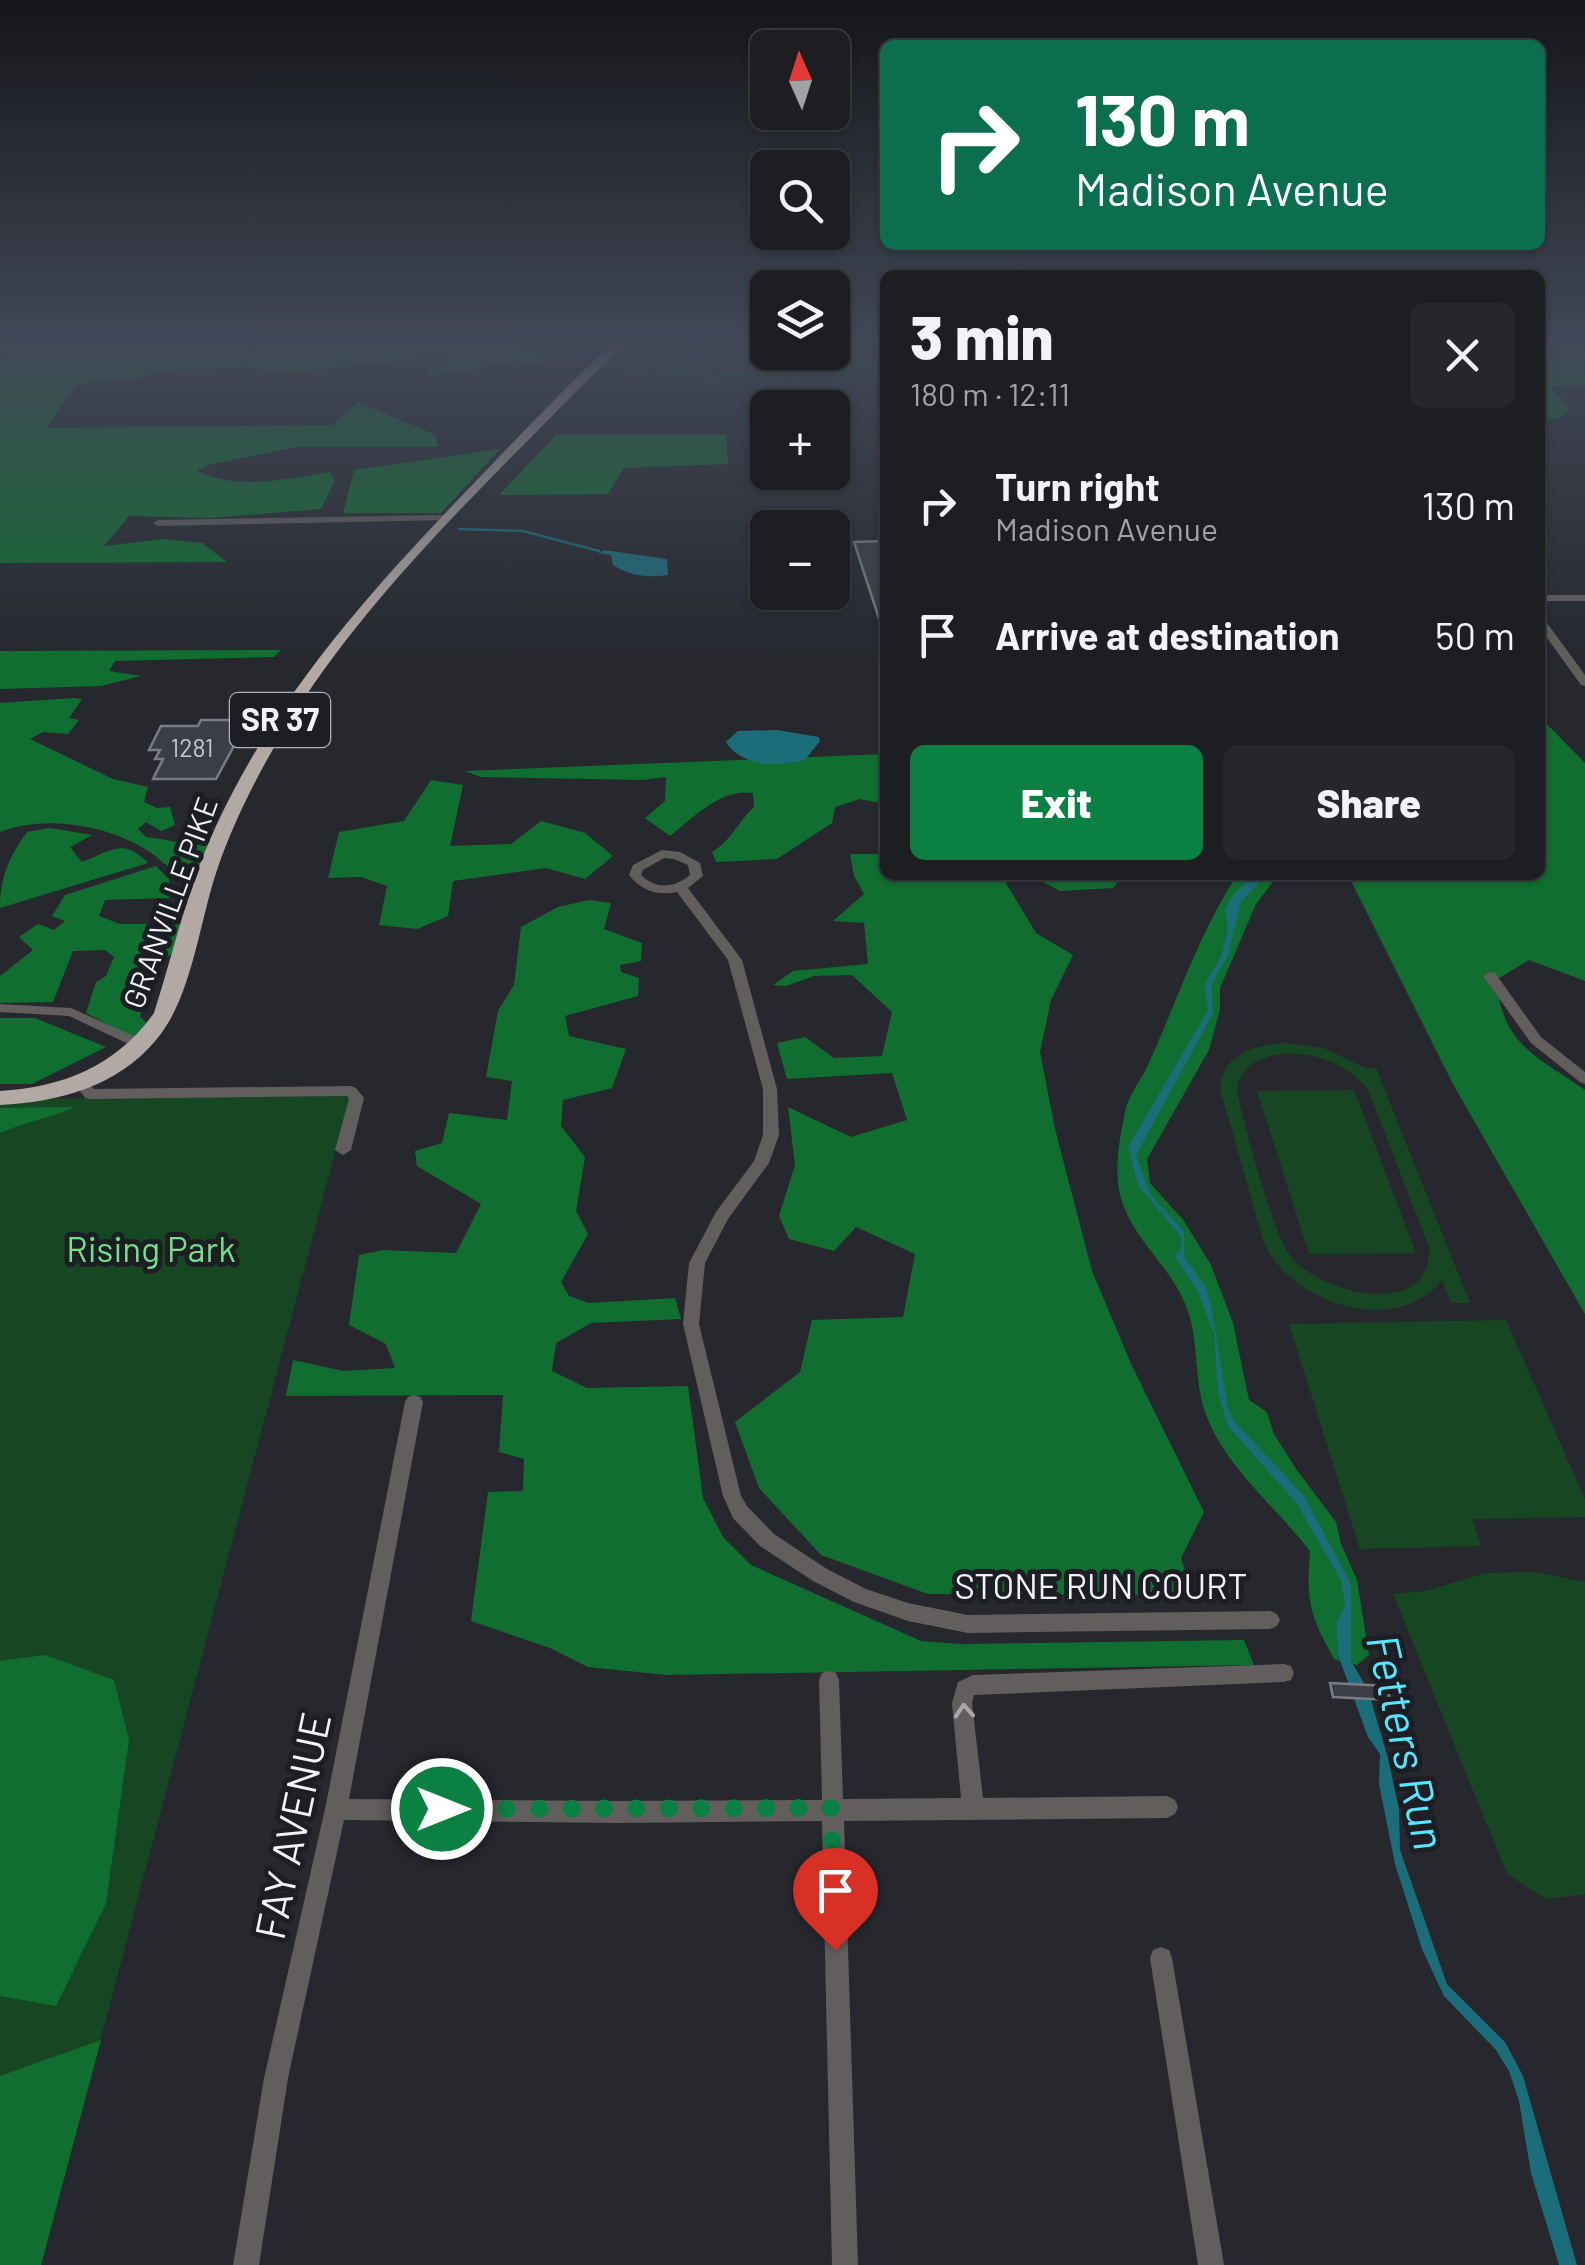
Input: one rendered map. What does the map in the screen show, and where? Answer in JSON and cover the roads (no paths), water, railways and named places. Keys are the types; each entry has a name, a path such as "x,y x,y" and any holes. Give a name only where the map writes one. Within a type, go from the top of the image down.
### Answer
{"highway":[{"name":"GRANVILLE PIKE","path":"0,1098 81,1084 117,1066 142,1045 164,1014 211,859 273,733 352,619 511,448"}],"street":[{"path":"158,523 444,518"},
{"path":"1545,598 1585,598"},
{"path":"1545,628 1585,682"},
{"name":"STONE RUN COURT","path":"681,888 735,960 770,1088 772,1115 767,1148 754,1176 704,1246 690,1303 691,1324 732,1496 751,1526 784,1553 848,1589 942,1620 1001,1624 1270,1620"},
{"path":"1490,976 1536,1040 1585,1079"},
{"path":"0,1008 71,1012 142,1045"},
{"path":"81,1084 90,1094 351,1091 357,1098 343,1150"},
{"name":"FAY AVENUE","path":"246,2265 276,2078 336,1809 414,1402"},
{"path":"973,1808 962,1703 965,1689 973,1684 1284,1673"},
{"path":"829,1680 845,2265"},
{"path":"336,1809 1168,1806"},
{"path":"1161,1958 1211,2265"}],"water":[{"path":"604,550 667,559 668,575 626,572 613,565 611,555 598,553"},
{"path":"777,730 819,737 820,741 805,760 783,764 751,761 726,742 738,731"},
{"path":"1249,880 1261,880 1241,902 1228,955 1211,985 1213,1013 1136,1155 1150,1194 1184,1231 1184,1256 1206,1288 1228,1409 1234,1421 1304,1496 1351,1584 1351,1661 1368,1690 1388,1758 1399,1809 1400,1850 1447,1984 1505,2042 1523,2076 1577,2265 1559,2265 1531,2173 1519,2101 1509,2071 1496,2050 1444,1996 1422,1949 1395,1864 1379,1784 1380,1754 1368,1737 1338,1655 1337,1623 1345,1605 1341,1580 1297,1504 1228,1426 1218,1393 1214,1333 1198,1292 1175,1257 1181,1249 1181,1237 1138,1185 1128,1147 1208,1010 1204,986 1222,954 1228,927 1225,909"}],"waterway":[{"path":"459,529 523,531 599,551"}],"park label":[{"name":"Rising Park","path":"151,1250"}],"water label":[{"name":"Fetters Run","path":"1406,1742"}]}
